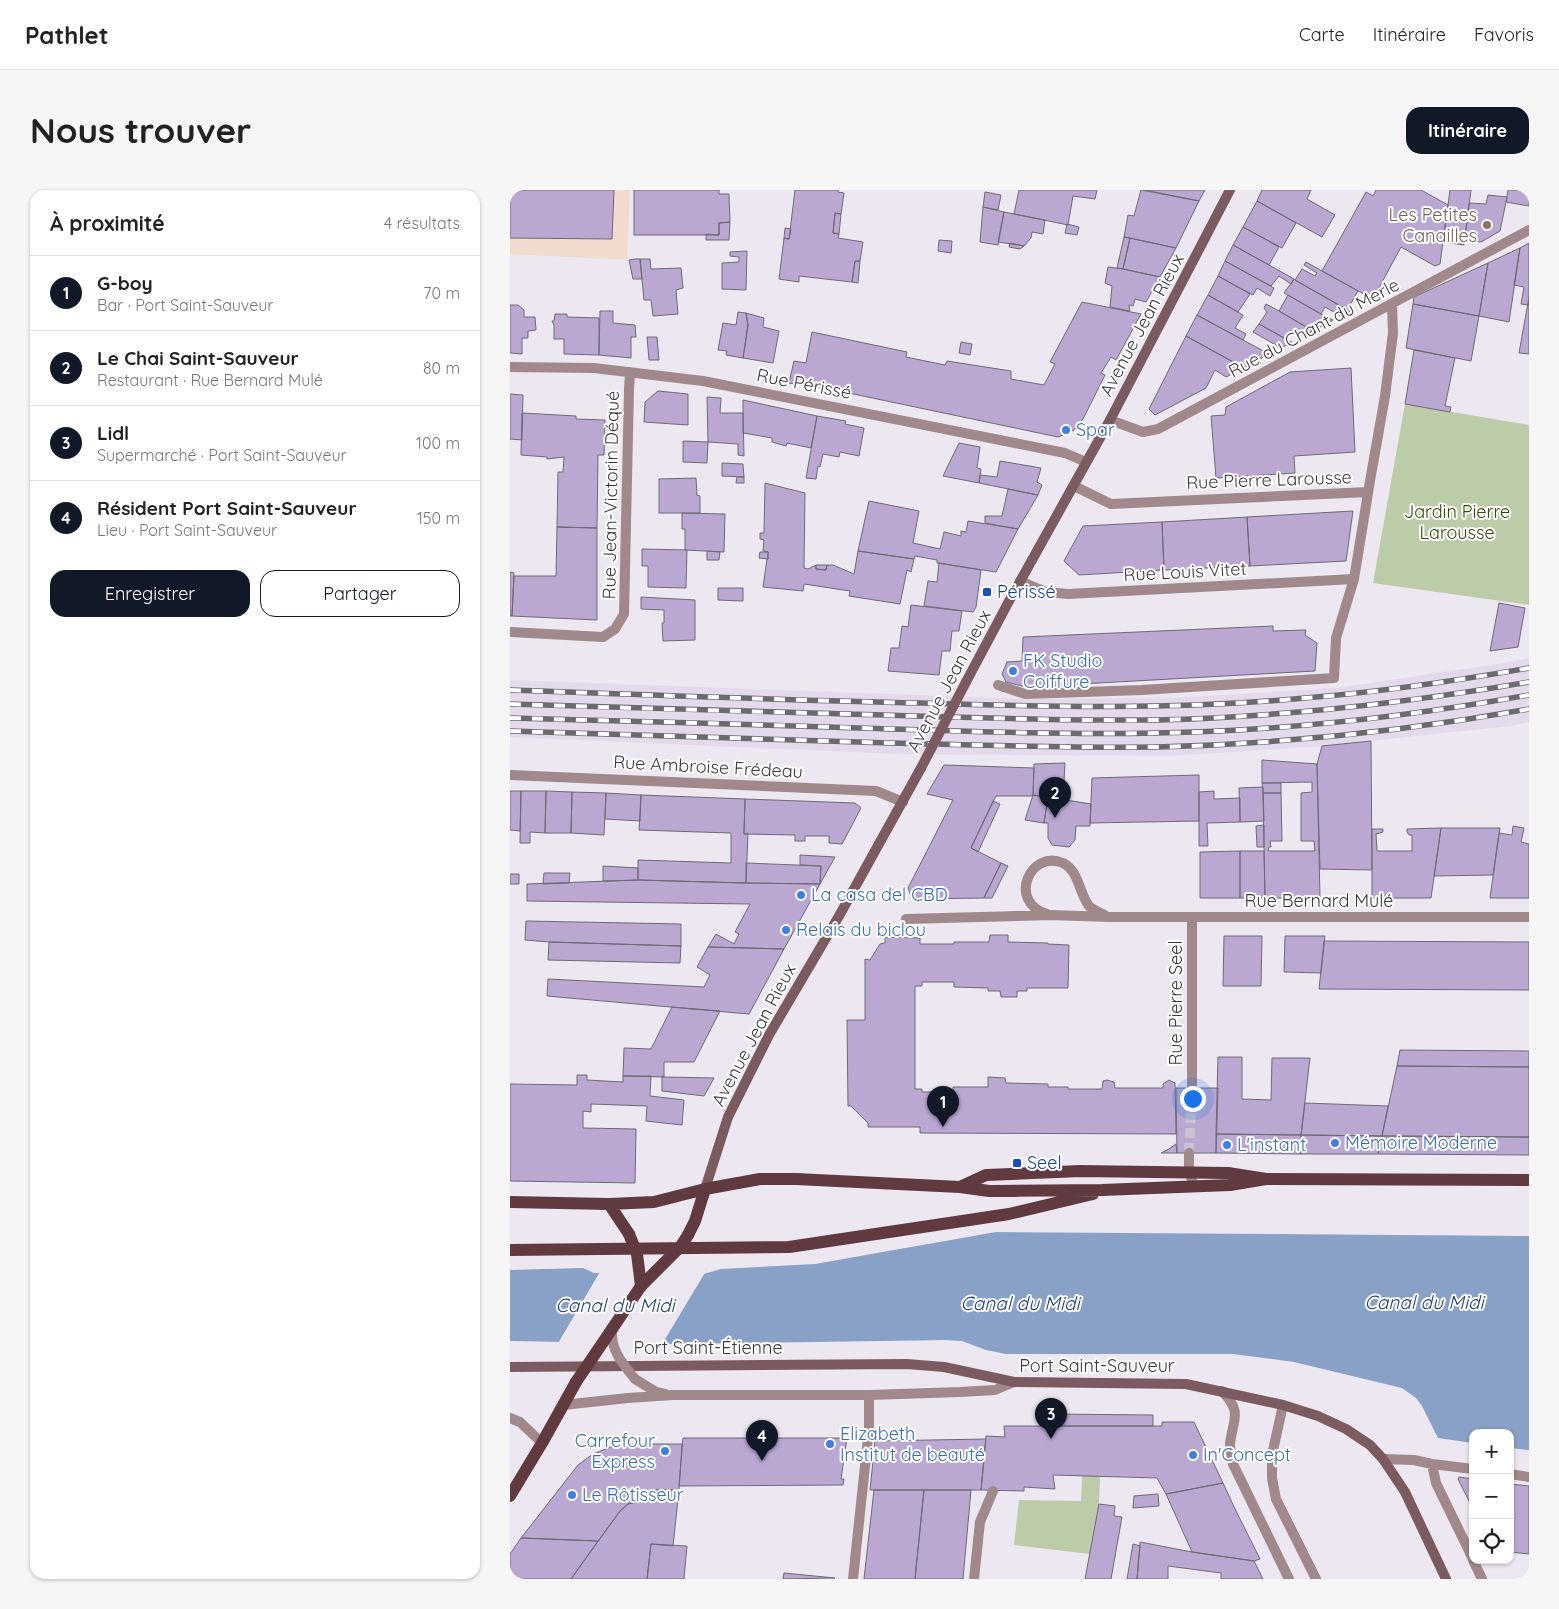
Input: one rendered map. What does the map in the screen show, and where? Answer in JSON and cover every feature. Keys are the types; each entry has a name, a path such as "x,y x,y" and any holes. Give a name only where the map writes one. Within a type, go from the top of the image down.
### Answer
{"main road":[{"name":"Avenue Jean Rieux","path":"705,1189 728,1117 769,1035 903,802 1020,581 1110,420 1230,190"},
{"path":"960,1187 986,1175 1080,1171 1228,1173 1266,1179 1529,1180"},
{"path":"510,1202 609,1204 654,1202 705,1189 760,1179 796,1178 960,1187 989,1191 1230,1186 1266,1179"},
{"path":"510,1496 576,1382 641,1286 681,1246 688,1235 695,1221 705,1189"},
{"path":"510,1250 789,1247 1009,1214 1089,1196 1102,1190"},
{"path":"609,1204 629,1234 636,1254 641,1286"},
{"name":"Port Saint-Étienne","path":"510,1367 907,1364 944,1367 1014,1382"},
{"name":"Port Saint-Sauveur","path":"1014,1382 1186,1384 1283,1405 1318,1416 1346,1428 1370,1445 1383,1459 1405,1492 1446,1579"}],"street":[{"name":"Rue du Chant du Merle","path":"1110,420 1142,432 1158,429 1529,230"},
{"name":"Rue Pierre Larousse","path":"1074,486 1111,504 1368,492 1385,396 1393,333 1392,304"},
{"name":"Rue Périssé","path":"510,367 594,368 703,381 1065,453 1086,462"},
{"name":"Rue Jean-Victorin Déqué","path":"510,632 602,637 615,629 624,614 630,372"},
{"path":"998,686 1025,694 1142,690 1334,678 1336,638 1354,580 1368,492"},
{"name":"Rue Louis Vitet","path":"1020,581 1046,592 1068,594 1354,580"},
{"name":"Rue Ambroise Frédeau","path":"510,775 876,791 903,802"},
{"name":"Rue Bernard Mulé","path":"1050,915 1038,911 1029,902 1025,889 1028,876 1037,866 1049,861 1063,864 1073,872 1090,906 1109,917"},
{"name":"Rue Bernard Mulé","path":"906,919 1050,915 1109,917 1529,917"},
{"name":"Rue Pierre Seel","path":"1192,917 1192,1088"},
{"path":"1189,1153 1188,1172 1194,1186"},
{"name":"Port Saint-Sauveur","path":"612,1329 614,1348 635,1378 656,1392 673,1395"},
{"name":"Port Saint-Sauveur","path":"563,1405 673,1395 869,1395 995,1390 1014,1382"},
{"path":"1222,1392 1232,1402 1235,1412 1235,1425 1230,1445 1233,1464 1289,1579"},
{"path":"853,1579 869,1428 869,1395"},
{"path":"1283,1405 1272,1455 1272,1478 1276,1499 1316,1579"},
{"path":"510,1418 520,1422 542,1443"},
{"path":"1383,1459 1414,1460 1469,1469"},
{"path":"1432,1464 1436,1483 1469,1552"},
{"path":"1514,1475 1529,1477"},
{"path":"974,1579 980,1522 993,1492"},
{"path":"1475,1564 1482,1579"}],"shaded area":[{"path":"510,190 630,190 627,260 510,254"},
{"path":"1529,658 1529,722 1511,726 1322,746 1170,756 896,754 510,737 510,680 1024,699 1171,698 1336,688"}],"green space":[{"name":"Jardin Pierre Larousse","path":"1405,404 1529,425 1529,605 1373,583"},
{"path":"1082,1476 1100,1476 1099,1504 1090,1554 1014,1545 1019,1500 1081,1501"}],"water":[{"name":"Canal du Midi","path":"996,1232 1529,1236 1529,1450 1514,1448 1514,1429 1469,1429 1469,1442 1438,1438 1422,1406 1416,1398 1402,1388 1294,1362 1233,1354 1006,1354 986,1350 962,1341 947,1340 675,1344 510,1341 510,1270 583,1268 594,1273 700,1275 721,1269 815,1264"}],"pier":[{"path":"601,1270 706,1271 661,1346 557,1345"}],"building":[{"path":"510,190 614,190 612,239 510,238"},
{"path":"634,190 719,190 719,194 729,194 730,222 719,223 719,235 634,235"},
{"path":"795,190 838,190 838,192 844,193 841,214 835,213 833,233 839,234 838,238 863,242 860,261 855,261 852,282 799,276 799,282 779,279 784,238 789,239"},
{"path":"1019,190 1097,190 1095,199 1073,196 1068,225 1014,214"},
{"path":"1141,190 1199,201 1176,248 1124,237 1128,215 1134,216"},
{"path":"1145,190 1205,190 1199,201"},
{"path":"1262,190 1311,190 1307,199 1335,215 1322,237 1257,201"},
{"path":"1376,190 1421,190 1448,205 1440,264 1435,266 1401,247 1373,299 1322,271 1366,192 1373,196"},
{"path":"1450,190 1471,190 1464,245 1443,242"},
{"path":"1508,190 1529,190 1529,206 1506,202"},
{"path":"985,192 1001,195 998,210 983,207"},
{"path":"1488,195 1507,197 1500,231 1481,242 1465,240 1469,203 1486,204"},
{"path":"1257,201 1296,223 1282,248 1243,227"},
{"path":"983,207 1004,212 998,245 980,242"},
{"path":"1004,212 1045,220 1043,234 1032,232 1031,238 1024,246 998,242"},
{"path":"835,213 841,214 839,234 833,233"},
{"path":"730,222 729,240 706,240 706,234 719,235 719,223"},
{"path":"1067,224 1079,227 1077,235 1065,233"},
{"path":"1243,227 1279,247 1269,265 1233,245"},
{"path":"785,228 791,229 789,239 784,238"},
{"path":"1124,237 1130,238 1123,269 1117,268"},
{"path":"1130,238 1176,248 1160,277 1123,269"},
{"path":"939,240 952,241 951,253 938,251"},
{"path":"1010,243 1024,246 1020,249 1009,247"},
{"path":"1529,243 1528,305 1521,304 1524,287 1514,285 1520,248"},
{"path":"1233,245 1294,279 1291,284 1279,276 1271,286 1225,261"},
{"path":"1520,248 1509,322 1479,316 1488,263"},
{"path":"747,251 746,290 722,289 722,263 739,262 739,257 730,256 730,252"},
{"path":"640,259 642,279 633,279 629,260"},
{"path":"640,259 650,259 651,269 681,268 683,288 676,290 678,314 653,316 651,300 644,300"},
{"path":"855,261 860,261 858,283 852,282"},
{"path":"1225,261 1274,288 1270,296 1257,288 1253,295 1218,276"},
{"path":"1306,262 1358,291 1347,310 1295,280 1302,269 1315,276 1317,273 1304,265"},
{"path":"1488,263 1479,316 1413,304 1414,297"},
{"path":"1108,267 1160,277 1146,302 1135,299 1133,306 1129,305 1130,311 1110,307 1112,286 1105,283"},
{"path":"1218,276 1250,294 1238,312 1208,295"},
{"path":"1294,279 1350,311 1341,316 1325,307 1321,314 1284,293"},
{"path":"1208,295 1243,315 1235,328 1246,334 1243,340 1197,315"},
{"path":"1288,295 1333,320 1313,331 1279,311"},
{"path":"1529,297 1529,354 1519,353"},
{"path":"1082,302 1141,314 1116,360 1111,357 1101,373 1105,375 1083,419 1074,430 1058,437 801,383 801,385 789,383 794,361 806,363 812,332 907,352 906,357 945,365 947,361 1011,371 1011,379 1044,385 1055,364 1050,362"},
{"path":"1266,304 1313,331 1304,336 1295,331 1286,339 1259,324 1267,312 1264,308"},
{"path":"1413,304 1479,316 1471,361 1406,348"},
{"path":"510,305 518,305 524,310 524,317 535,317 536,330 528,331 528,338 522,338 522,354 510,353"},
{"path":"600,311 613,311 613,323 635,325 636,337 631,337 631,358 599,355"},
{"path":"738,312 746,313 748,325 743,358 726,355 727,351 718,350 723,323 736,325"},
{"path":"746,313 764,318 763,327 779,331 773,363 743,358 748,325"},
{"path":"555,314 567,314 567,317 599,318 599,355 564,354 564,339 554,339 554,325 552,321 554,321"},
{"path":"1197,315 1269,354 1244,368 1186,336"},
{"path":"1259,324 1292,342 1281,348 1253,332"},
{"path":"1186,336 1244,368 1226,377 1215,370 1206,388 1155,415 1149,409"},
{"path":"647,337 657,337 659,360 649,360"},
{"path":"961,342 972,344 970,355 959,353"},
{"path":"1414,350 1455,358 1445,406 1451,407 1450,412 1405,404"},
{"path":"1351,368 1355,452 1294,456 1295,473 1216,478 1211,416 1225,415 1226,407 1290,372"},
{"path":"658,391 688,394 688,425 644,422 645,402"},
{"path":"510,394 523,395 522,440 510,439"},
{"path":"707,397 721,398 720,413 743,413 744,456 738,455 738,444 708,442"},
{"path":"743,400 817,416 811,448 787,443 786,446 772,442 772,438 743,433"},
{"path":"522,413 576,416 576,419 605,420 604,455 598,455 597,528 557,527 558,472 563,472 564,457 547,459 547,457 521,455"},
{"path":"817,416 846,421 845,424 864,428 859,456 840,452 839,457 823,454 820,467 818,466 816,479 806,478"},
{"path":"683,441 708,442 707,463 683,462"},
{"path":"959,443 980,447 977,468 981,469 979,483 943,476"},
{"path":"1000,461 1041,468 1037,482 1042,485 1038,495 979,483 980,475 997,477"},
{"path":"722,463 743,464 744,477 722,476"},
{"path":"737,477 744,477 744,483 736,483"},
{"path":"696,478 697,495 700,496 700,513 659,513 659,479"},
{"path":"765,483 805,493 804,568 808,569 816,565 816,569 826,570 827,565 833,565 854,574 858,551 914,559 911,572 907,570 900,604 849,596 850,591 804,584 803,591 763,587 768,559 768,552 763,551 764,540 760,539 760,533 764,533"},
{"path":"1008,489 1038,495 1018,529 985,523 985,516 1002,516"},
{"path":"869,501 919,511 913,543 940,549 944,532 961,536 961,531 966,532 968,521 1018,529 996,572 937,563 937,560 915,556 914,559 858,551"},
{"path":"1353,511 1346,561 1250,566 1247,517"},
{"path":"682,513 725,514 724,552 685,550 685,529 682,529"},
{"path":"1247,517 1250,566 1164,570 1162,522"},
{"path":"1162,522 1164,570 1079,575 1064,561 1083,526"},
{"path":"557,527 597,528 597,620 512,616 514,576 556,576"},
{"path":"642,549 687,550 686,588 648,587 648,566 642,566"},
{"path":"707,551 720,552 719,560 707,560"},
{"path":"760,552 768,552 768,559 759,558"},
{"path":"939,563 981,570 976,607 973,612 924,606 928,581 937,582"},
{"path":"816,565 827,565 826,570 816,569"},
{"path":"510,572 514,573 512,616 510,616"},
{"path":"718,588 743,588 743,601 718,600"},
{"path":"641,597 695,600 695,640 663,641 662,623 664,623 664,610 641,609"},
{"path":"1499,603 1525,608 1518,647 1490,651"},
{"path":"911,605 962,611 959,631 952,631 950,651 942,651 939,675 888,671 891,648 899,648 902,626 908,627"},
{"path":"1273,626 1273,631 1306,630 1305,635 1317,643 1315,671 1026,687 1006,682 1002,674 1007,662 1022,661 1023,637"},
{"path":"1371,741 1372,870 1320,869 1317,764 1322,746"},
{"path":"1262,760 1317,764 1320,898 1265,898 1263,793 1281,793 1282,841 1270,841 1271,847 1269,847 1268,851 1315,851 1314,841 1301,841 1301,793 1312,792 1312,782 1262,783"},
{"path":"1065,763 1063,799 1033,795 1034,764"},
{"path":"944,765 1034,768 1033,796 996,796 971,848 1001,863 984,898 912,899 908,888 953,800 927,794"},
{"path":"1199,775 1199,821 1090,823 1092,778"},
{"path":"1262,783 1281,783 1281,793 1263,793"},
{"path":"1263,787 1264,821 1240,822 1239,788"},
{"path":"510,791 521,791 520,831 510,830"},
{"path":"521,791 546,791 545,833 530,832 530,843 520,843"},
{"path":"546,791 572,792 571,833 545,833"},
{"path":"1214,791 1214,799 1240,798 1240,822 1207,823 1208,846 1199,846 1199,792"},
{"path":"572,792 606,793 604,835 571,833"},
{"path":"606,793 641,795 640,821 605,819"},
{"path":"641,795 745,799 744,834 748,833 746,883 638,880 638,860 731,863 731,833 639,830"},
{"path":"1033,795 1048,797 1044,823 1025,820"},
{"path":"1048,797 1091,804 1090,826 1076,826 1075,840 1069,847 1052,845 1048,838 1048,823 1044,823"},
{"path":"745,799 855,803 861,808 842,844 829,843 829,836 805,836 805,841 795,841 795,835 744,834"},
{"path":"993,801 1000,804 978,852 971,848"},
{"path":"1264,825 1264,847 1257,847 1256,826"},
{"path":"1513,826 1524,828 1521,842 1529,844 1529,898 1490,898 1499,833 1512,835"},
{"path":"1441,828 1431,898 1372,898 1372,829 1383,829 1383,832 1376,834 1377,851 1412,851 1412,835 1409,835 1407,829"},
{"path":"1441,828 1500,828 1493,875 1434,876"},
{"path":"1240,851 1240,898 1200,898 1200,852"},
{"path":"1240,851 1264,851 1265,898 1240,898"},
{"path":"800,855 835,857 820,884 821,866 800,865"},
{"path":"746,863 821,866 820,884 746,883"},
{"path":"1001,863 1008,866 992,898 984,898"},
{"path":"603,866 638,868 638,880 603,881"},
{"path":"544,873 570,873 569,883 543,884"},
{"path":"510,874 519,874 519,884 510,884"},
{"path":"638,880 820,884 784,949 708,947 716,934 734,944 739,934 735,932 750,904 527,901 527,884"},
{"path":"526,921 681,924 681,946 525,940"},
{"path":"990,935 1008,935 1008,942 1069,945 1068,988 1027,988 1027,991 1017,991 1017,997 1001,997 1000,991 988,991 988,988 954,987 954,982 922,982 922,986 915,986 915,1089 922,1089 922,1092 953,1092 953,1087 988,1087 988,1077 1005,1078 1006,1083 1048,1084 1048,1087 1068,1087 1068,1089 1102,1089 1103,1081 1107,1080 1114,1082 1115,1088 1163,1088 1163,1084 1169,1080 1175,1083 1176,1134 920,1133 920,1127 868,1127 868,1123 851,1106 848,1106 847,1020 865,1020 865,959 870,960 880,944 885,943 885,937 920,938 920,944 954,944 954,942 989,942"},
{"path":"1224,936 1262,936 1261,986 1223,986"},
{"path":"1285,936 1325,936 1321,973 1284,972"},
{"path":"1324,941 1529,942 1529,990 1319,989"},
{"path":"549,942 681,946 680,963 548,960"},
{"path":"708,947 784,949 749,1014 547,996 548,979 704,987 710,975 697,967"},
{"path":"672,1007 720,1011 694,1062 664,1062 664,1077 623,1076 624,1048 651,1049"},
{"path":"1400,1050 1529,1051 1529,1067 1397,1066"},
{"path":"1218,1057 1242,1057 1242,1099 1271,1100 1272,1058 1310,1058 1301,1135 1216,1134"},
{"path":"1397,1066 1529,1067 1529,1137 1382,1136"},
{"path":"577,1075 587,1075 587,1080 623,1082 623,1076 651,1076 650,1096 684,1100 682,1125 646,1121 647,1106 591,1104 591,1112 583,1111 583,1128 636,1129 635,1183 510,1181 510,1084 577,1085"},
{"path":"662,1076 714,1078 704,1096 662,1091"},
{"path":"1176,1088 1218,1088 1216,1153 1177,1153"},
{"path":"1305,1103 1388,1106 1382,1136 1301,1135"},
{"path":"1216,1134 1301,1135 1300,1154 1216,1153"},
{"path":"1301,1135 1382,1136 1378,1154 1300,1154"},
{"path":"1382,1136 1529,1137 1529,1155 1378,1154"},
{"path":"1176,1144 1177,1153 1161,1153 1169,1149"},
{"path":"1051,1414 1153,1415 1153,1426 1051,1426"},
{"path":"1162,1422 1194,1422 1223,1483 1166,1494 1157,1478 1053,1475 1055,1489 1024,1487 1024,1491 981,1490 986,1436 1005,1437 1004,1426 1162,1426"},
{"path":"683,1438 847,1438 841,1479 844,1479 843,1485 679,1486"},
{"path":"986,1439 981,1490 870,1490 875,1441"},
{"path":"618,1444 682,1444 679,1490 650,1490 650,1501 628,1504 620,1511 598,1541 521,1538 578,1465 593,1454"},
{"path":"1459,1477 1469,1478 1469,1501 1458,1479"},
{"path":"1223,1483 1260,1559 1254,1561 1192,1552 1166,1494"},
{"path":"1514,1484 1529,1486 1529,1554 1514,1552"},
{"path":"650,1490 679,1490 673,1546 651,1544 647,1579 571,1579 620,1511 628,1504 650,1501"},
{"path":"874,1490 924,1490 915,1579 864,1579"},
{"path":"924,1490 971,1490 963,1579 915,1579"},
{"path":"1158,1494 1159,1506 1133,1508 1134,1496"},
{"path":"1099,1504 1115,1506 1114,1516 1122,1517 1111,1579 1085,1579"},
{"path":"521,1538 598,1541 571,1579 510,1579 510,1554"},
{"path":"1140,1542 1254,1561 1263,1579 1221,1579 1221,1573 1168,1566 1168,1579 1137,1579"},
{"path":"651,1544 687,1546 684,1579 647,1579"},
{"path":"1133,1544 1140,1546 1137,1579 1127,1579"},
{"path":"784,1573 835,1578 783,1579"}],"tunnel":[{"path":"1189,1153 1192,1088"}],"railway":[{"path":"510,690 968,704 1161,706 1257,702 1333,696 1417,686 1529,668"},
{"path":"510,704 1003,719 1157,720 1250,716 1343,708 1529,682"},
{"path":"510,718 1008,732 1204,732 1344,722 1437,710 1529,695"},
{"path":"510,731 890,743 1157,747 1250,743 1343,735 1436,724 1529,709"}],"place":[{"name":"Les Petites Canailles","path":"1487,225"},
{"name":"Spar","path":"1066,430"},
{"name":"Périssé","path":"987,592"},
{"name":"FK Studio Coiffure","path":"1013,671"},
{"name":"Le Chai Saint-Sauveur","path":"1055,818"},
{"name":"La casa del CBD","path":"801,895"},
{"name":"Relais du biclou","path":"786,930"},
{"name":"G-boy","path":"943,1127"},
{"name":"Mémoire Moderne","path":"1335,1143"},
{"name":"L'instant","path":"1227,1145"},
{"name":"Seel","path":"1017,1163"},
{"name":"Lidl","path":"1051,1439"},
{"name":"Elizabeth Institut de beauté","path":"830,1444"},
{"name":"Carrefour Express","path":"665,1451"},
{"name":"In'Concept","path":"1193,1455"},
{"name":"Résident Port Saint-Sauveur","path":"762,1461"},
{"name":"Le Rôtisseur","path":"572,1495"}]}
